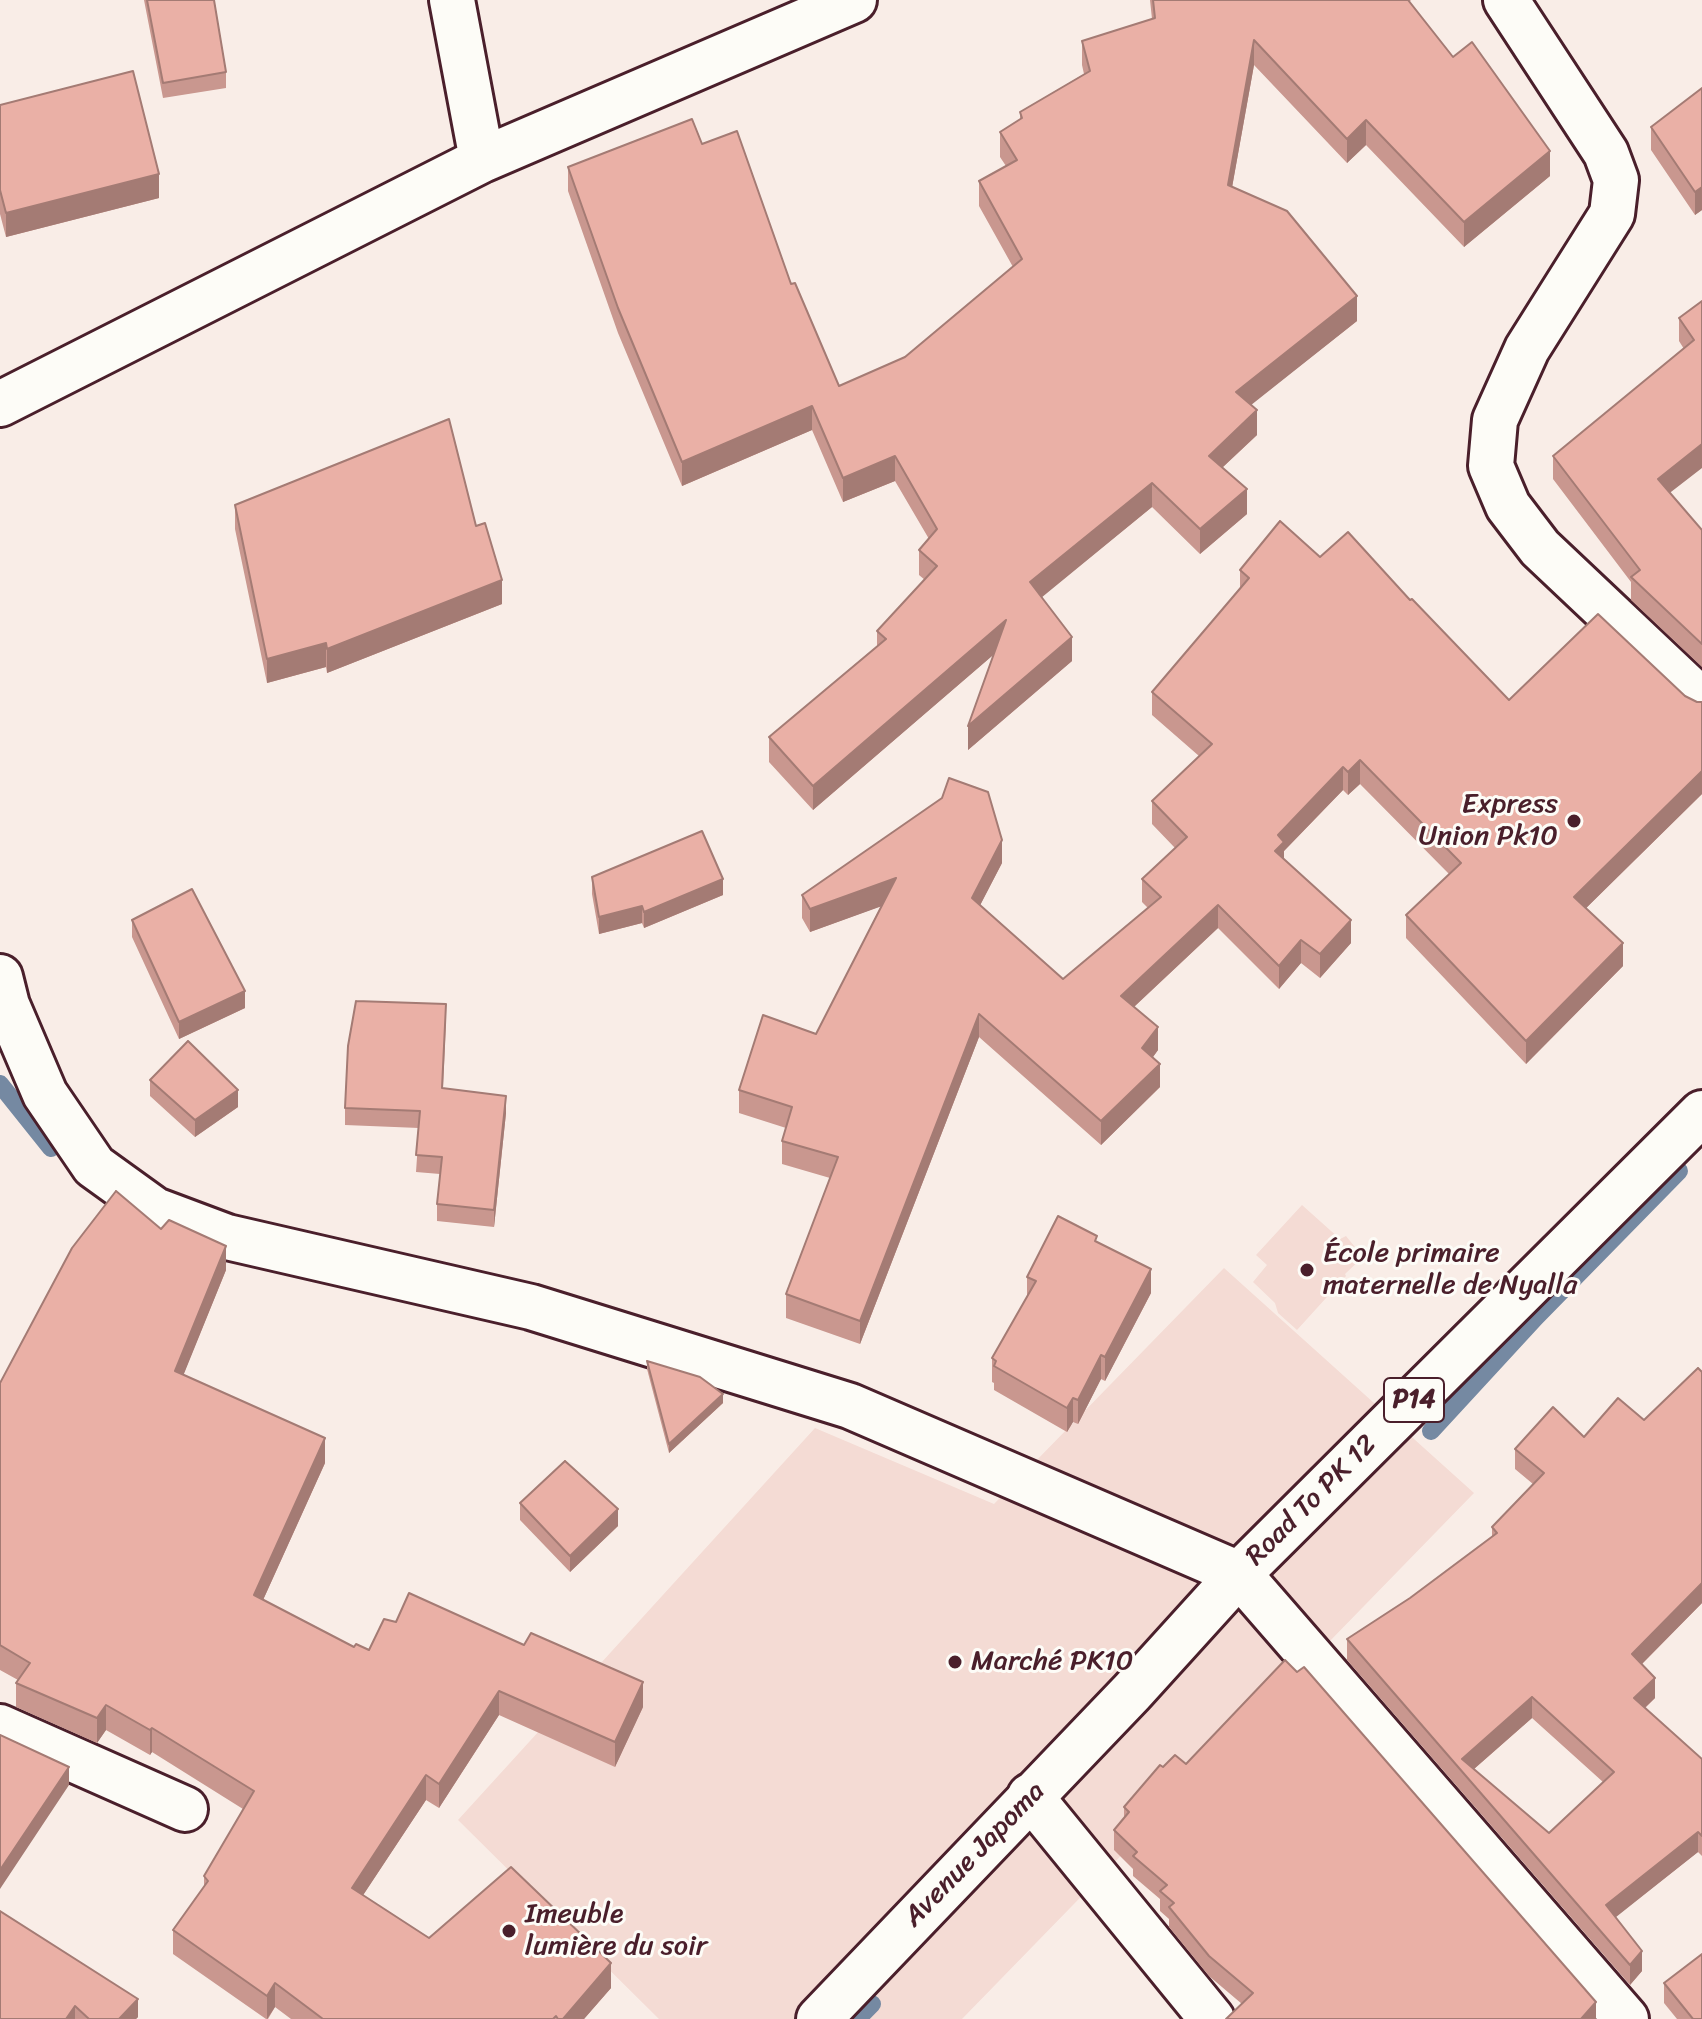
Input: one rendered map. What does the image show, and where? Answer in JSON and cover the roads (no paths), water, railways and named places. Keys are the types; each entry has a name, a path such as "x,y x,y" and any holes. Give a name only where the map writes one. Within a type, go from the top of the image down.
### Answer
{"street":[{"path":"452,0 482,160"},
{"path":"0,404 482,160 854,0"},
{"path":"1506,0 1606,153 1616,180 1612,214 1527,349 1495,420 1491,466 1508,506 1540,548 1702,701"},
{"path":"0,977 7,1005 45,1094 94,1166 155,1210 227,1237 531,1307 850,1406 1239,1574 1626,2019"},
{"name":"Road To PK 12","path":"1132,1692 1239,1574 1693,1132"},
{"name":"Avenue Japoma","path":"819,2019 1132,1692"},
{"path":"0,1727 185,1809"},
{"path":"1030,1796 1212,2019"}],"waterway":[{"path":"0,1084 51,1148"},
{"path":"1431,1431 1536,1317 1679,1171"},
{"path":"857,2019 872,2004"}],"place":[{"name":"Express Union Pk10","path":"1574,821"},
{"name":"École primaire maternelle de Nyalla","path":"1307,1270"},
{"name":"Marché PK10","path":"955,1662"},
{"name":"Imeuble lumière du soir","path":"509,1931"}]}
